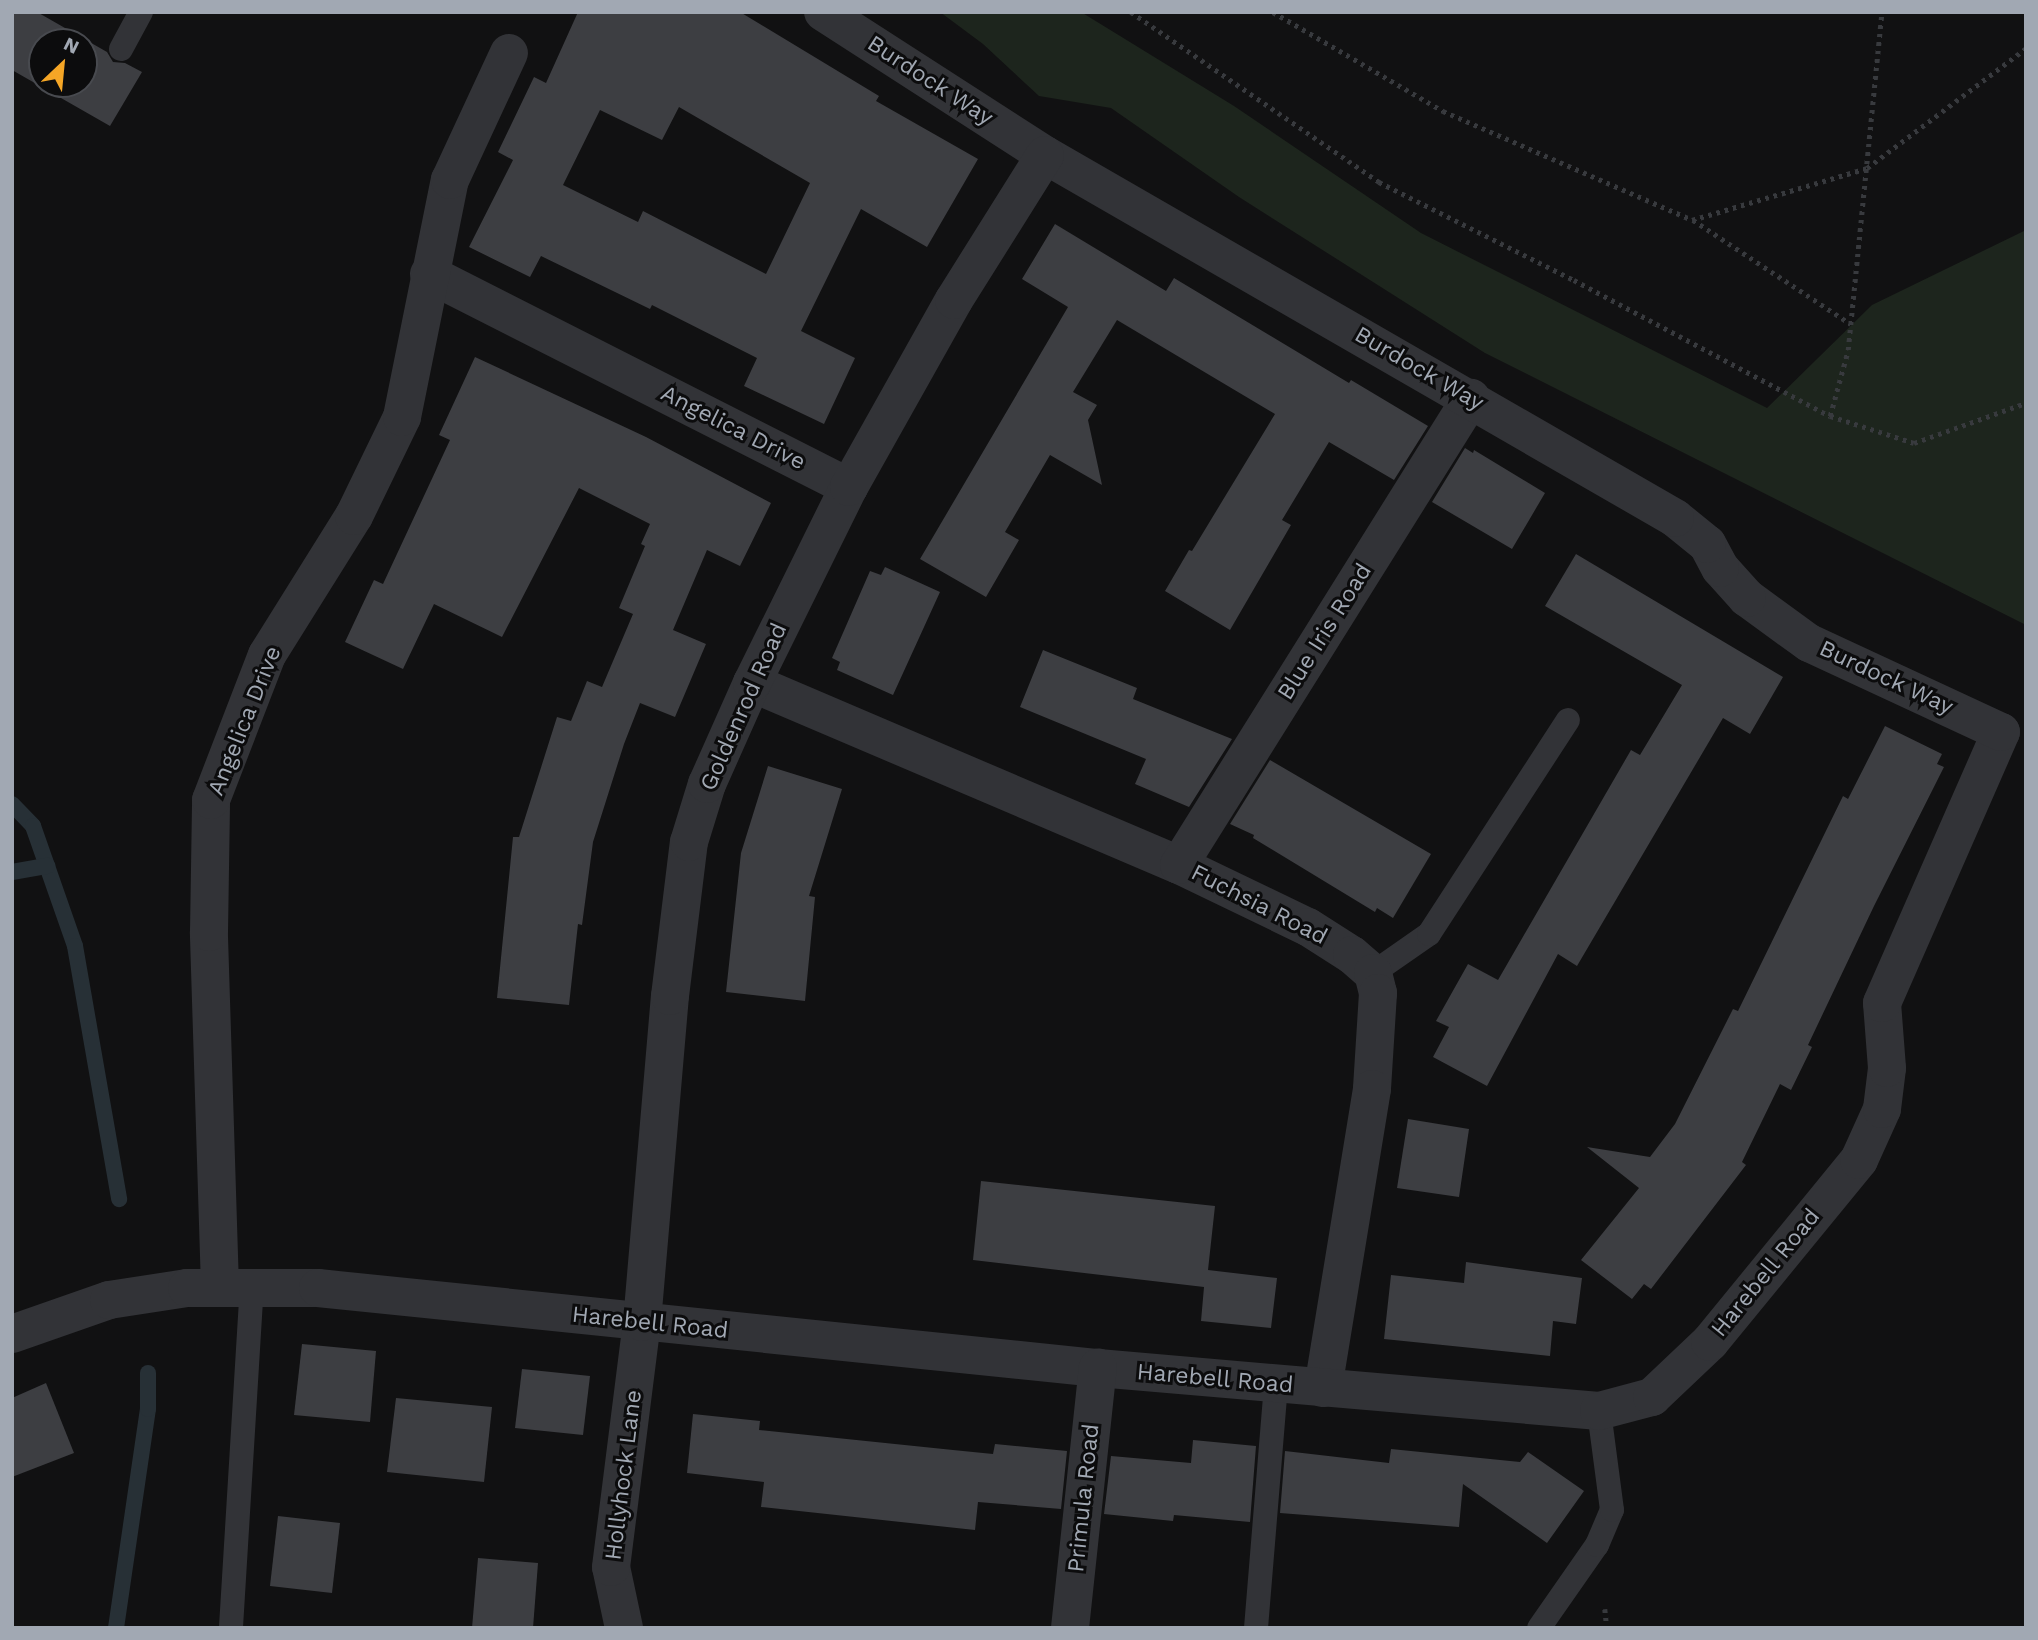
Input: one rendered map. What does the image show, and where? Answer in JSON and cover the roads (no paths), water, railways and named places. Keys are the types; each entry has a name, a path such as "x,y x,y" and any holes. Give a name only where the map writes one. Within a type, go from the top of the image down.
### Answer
{"street":[{"name":"Burdock Way","path":"823,12 1045,155 1471,398 1675,518 1707,544 1720,568 1747,598 1809,643 2001,732"},
{"name":"Angelica Drive","path":"236,1286 209,932 211,800 267,655 354,516 402,416 450,180 509,54"},
{"name":"Goldenrod Road","path":"642,1322 670,996 689,842 707,784 752,683 849,487 954,300 1045,155"},
{"name":"Angelica Drive","path":"429,274 849,487"},
{"name":"Blue Iris Road","path":"1179,865 1471,398"},
{"name":"Fuchsia Road","path":"752,683 1179,865 1308,927 1352,955 1373,973"},
{"name":"Harebell Road","path":"12,1334 109,1300 187,1288 318,1287 1098,1368 1599,1411 1652,1396 1710,1342 1859,1160 1881,1109 1887,1068 1882,1003 2001,732"},
{"path":"1323,1388 1372,1089 1378,993 1373,973"},
{"name":"Hollyhock Lane","path":"624,1628 611,1567 642,1322"},
{"name":"Primula Road","path":"1070,1628 1098,1368"}],"lane":[{"path":"121,49 141,12"},
{"path":"1373,973 1429,934 1568,720"},
{"path":"232,1627 236,1286"},
{"path":"1256,1628 1276,1384"},
{"path":"1539,1628 1597,1545 1612,1510 1599,1411"}],"waterway":[{"path":"12,804 33,826 75,946 119,1199"},
{"path":"12,872 47,866"},
{"path":"116,1628 148,1409 148,1373"}]}
